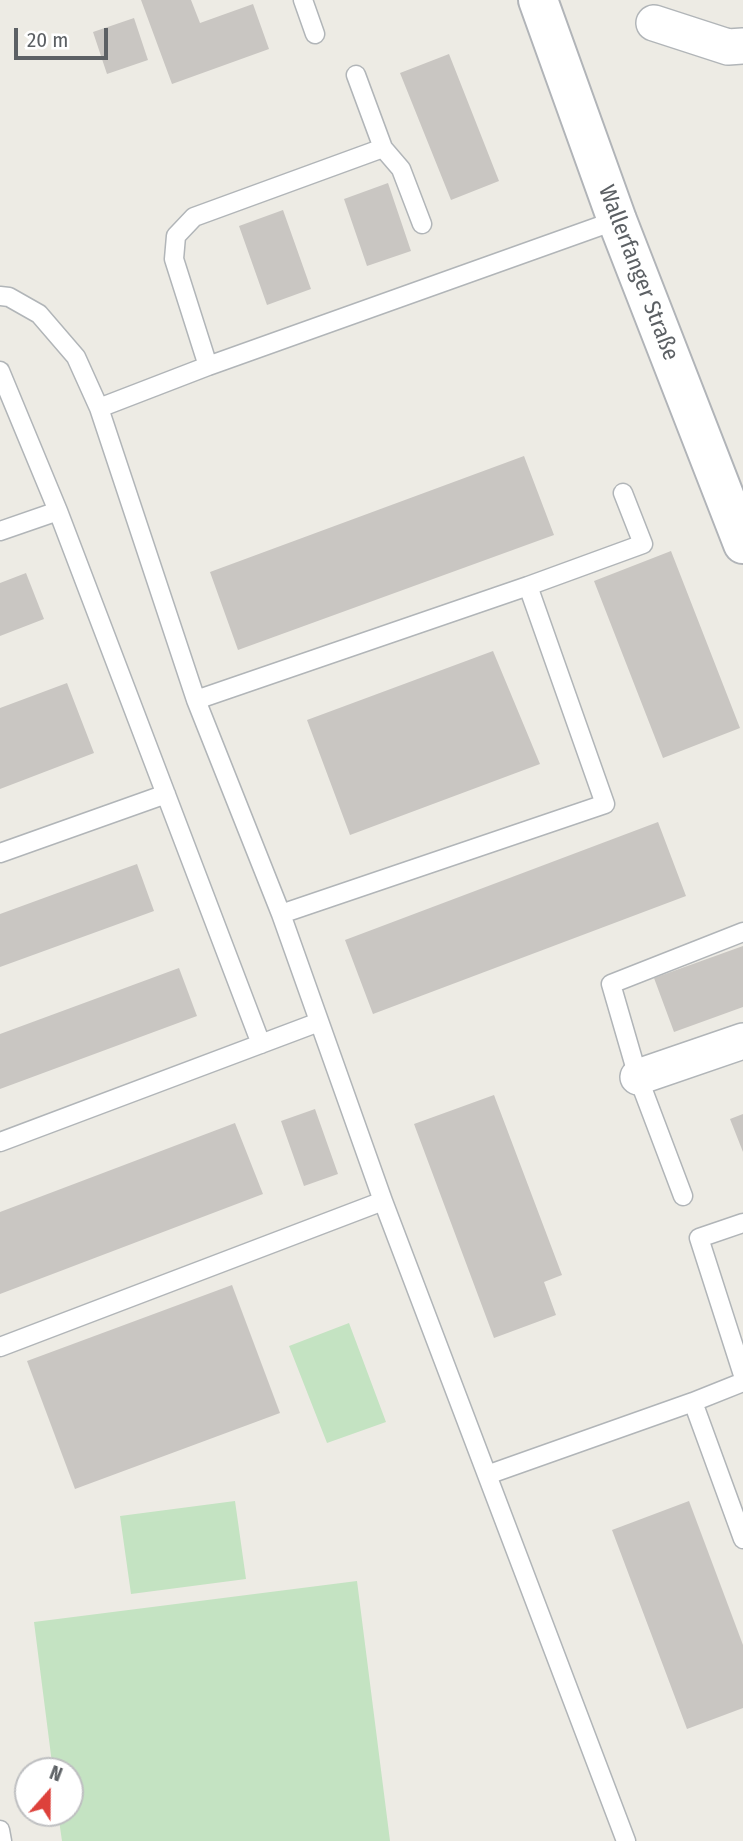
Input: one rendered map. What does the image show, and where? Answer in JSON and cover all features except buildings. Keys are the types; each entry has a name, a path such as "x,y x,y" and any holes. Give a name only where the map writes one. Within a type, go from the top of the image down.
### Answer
{"main road":[{"name":"Wallerfanger Straße","path":"538,0 617,220 743,544"}],"street":[{"path":"654,23 729,47 743,46"},
{"path":"638,1077 743,1041"}],"lane":[{"path":"303,0 315,34"},
{"path":"356,75 383,148 401,169 422,224"},
{"path":"208,366 174,259 176,236 194,217 383,148"},
{"path":"99,408 208,366 617,220"},
{"path":"0,296 9,297 39,314 76,358 99,408 196,700 281,914 383,1201 626,1841"},
{"path":"0,371 58,511 261,1044"},
{"path":"683,390 695,399 743,522"},
{"path":"196,700 643,544 623,493"},
{"path":"0,531 58,511"},
{"path":"281,914 605,804 528,586"},
{"path":"0,853 166,794"},
{"path":"683,1196 638,1077 611,984 743,932"},
{"path":"0,1142 319,1022"},
{"path":"0,1347 383,1201"},
{"path":"743,1223 699,1238 743,1375"},
{"path":"487,1475 743,1382"},
{"path":"694,1402 743,1539"},
{"path":"0,1830 2,1841"}],"green space":[{"path":"349,1323 386,1422 327,1443 289,1346"},
{"path":"235,1501 246,1579 131,1594 120,1516"},
{"path":"357,1581 390,1841 62,1841 60,1827 84,1827 84,1757 51,1757 34,1622"}]}
